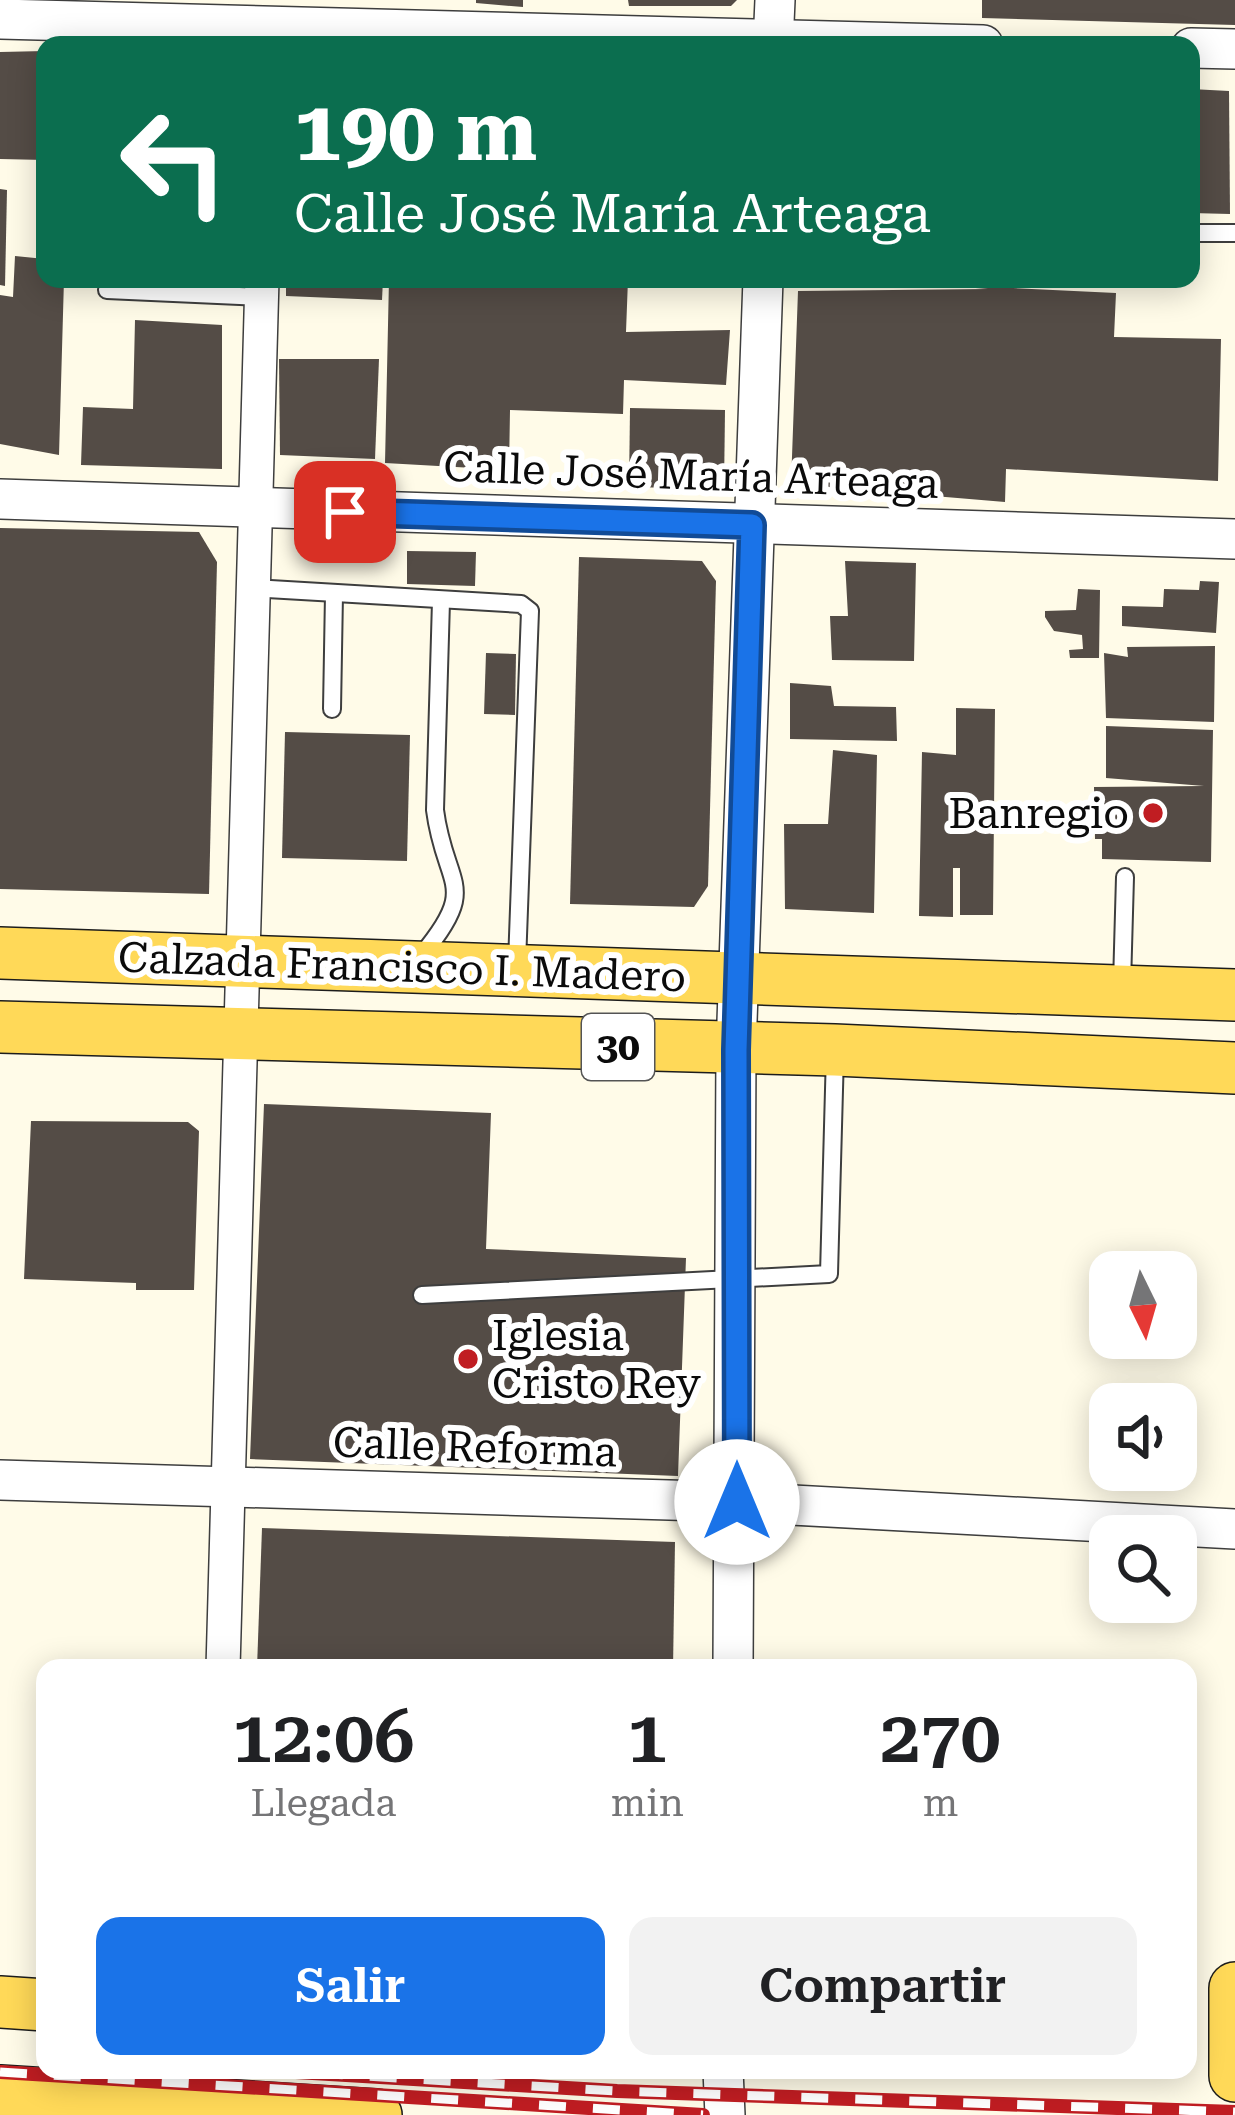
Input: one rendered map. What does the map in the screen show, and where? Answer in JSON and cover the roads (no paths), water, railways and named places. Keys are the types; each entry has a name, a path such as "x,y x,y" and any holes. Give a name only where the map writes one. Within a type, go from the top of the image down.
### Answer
{"main road":[{"name":"Calzada Francisco I. Madero","path":"0,953 1235,994"},
{"name":"Calzada Francisco I. Madero","path":"0,1027 835,1050 1235,1068"},
{"path":"1223,2070 1235,1988"},
{"path":"0,2002 36,2004"},
{"path":"0,2091 376,2115"}],"street":[{"path":"773,36 775,0"},
{"path":"0,19 572,36"},
{"path":"1200,48 1235,49"},
{"path":"223,1659 262,288"},
{"path":"733,1659 736,1050 763,288"},
{"name":"Calle José María Arteaga","path":"0,499 1235,539"},
{"name":"Calle Reforma","path":"0,1480 737,1502 1235,1529"},
{"path":"723,2079 725,2115"}],"lane":[{"path":"1200,233 1235,233"},
{"path":"107,290 262,288"},
{"path":"253,588 521,604 530,611 517,970"},
{"path":"332,709 334,595"},
{"path":"413,966 446,926 458,898 435,810 441,601"},
{"path":"1122,991 1125,877"},
{"path":"422,1295 825,1276 832,1269 835,1050"}],"railway":[{"path":"0,2072 36,2074"},
{"path":"114,2079 703,2115"},
{"path":"414,2079 617,2091 1235,2112"}],"place":[{"name":"Banregio","path":"1153,813"},
{"name":"Iglesia Cristo Rey","path":"468,1359"}]}
